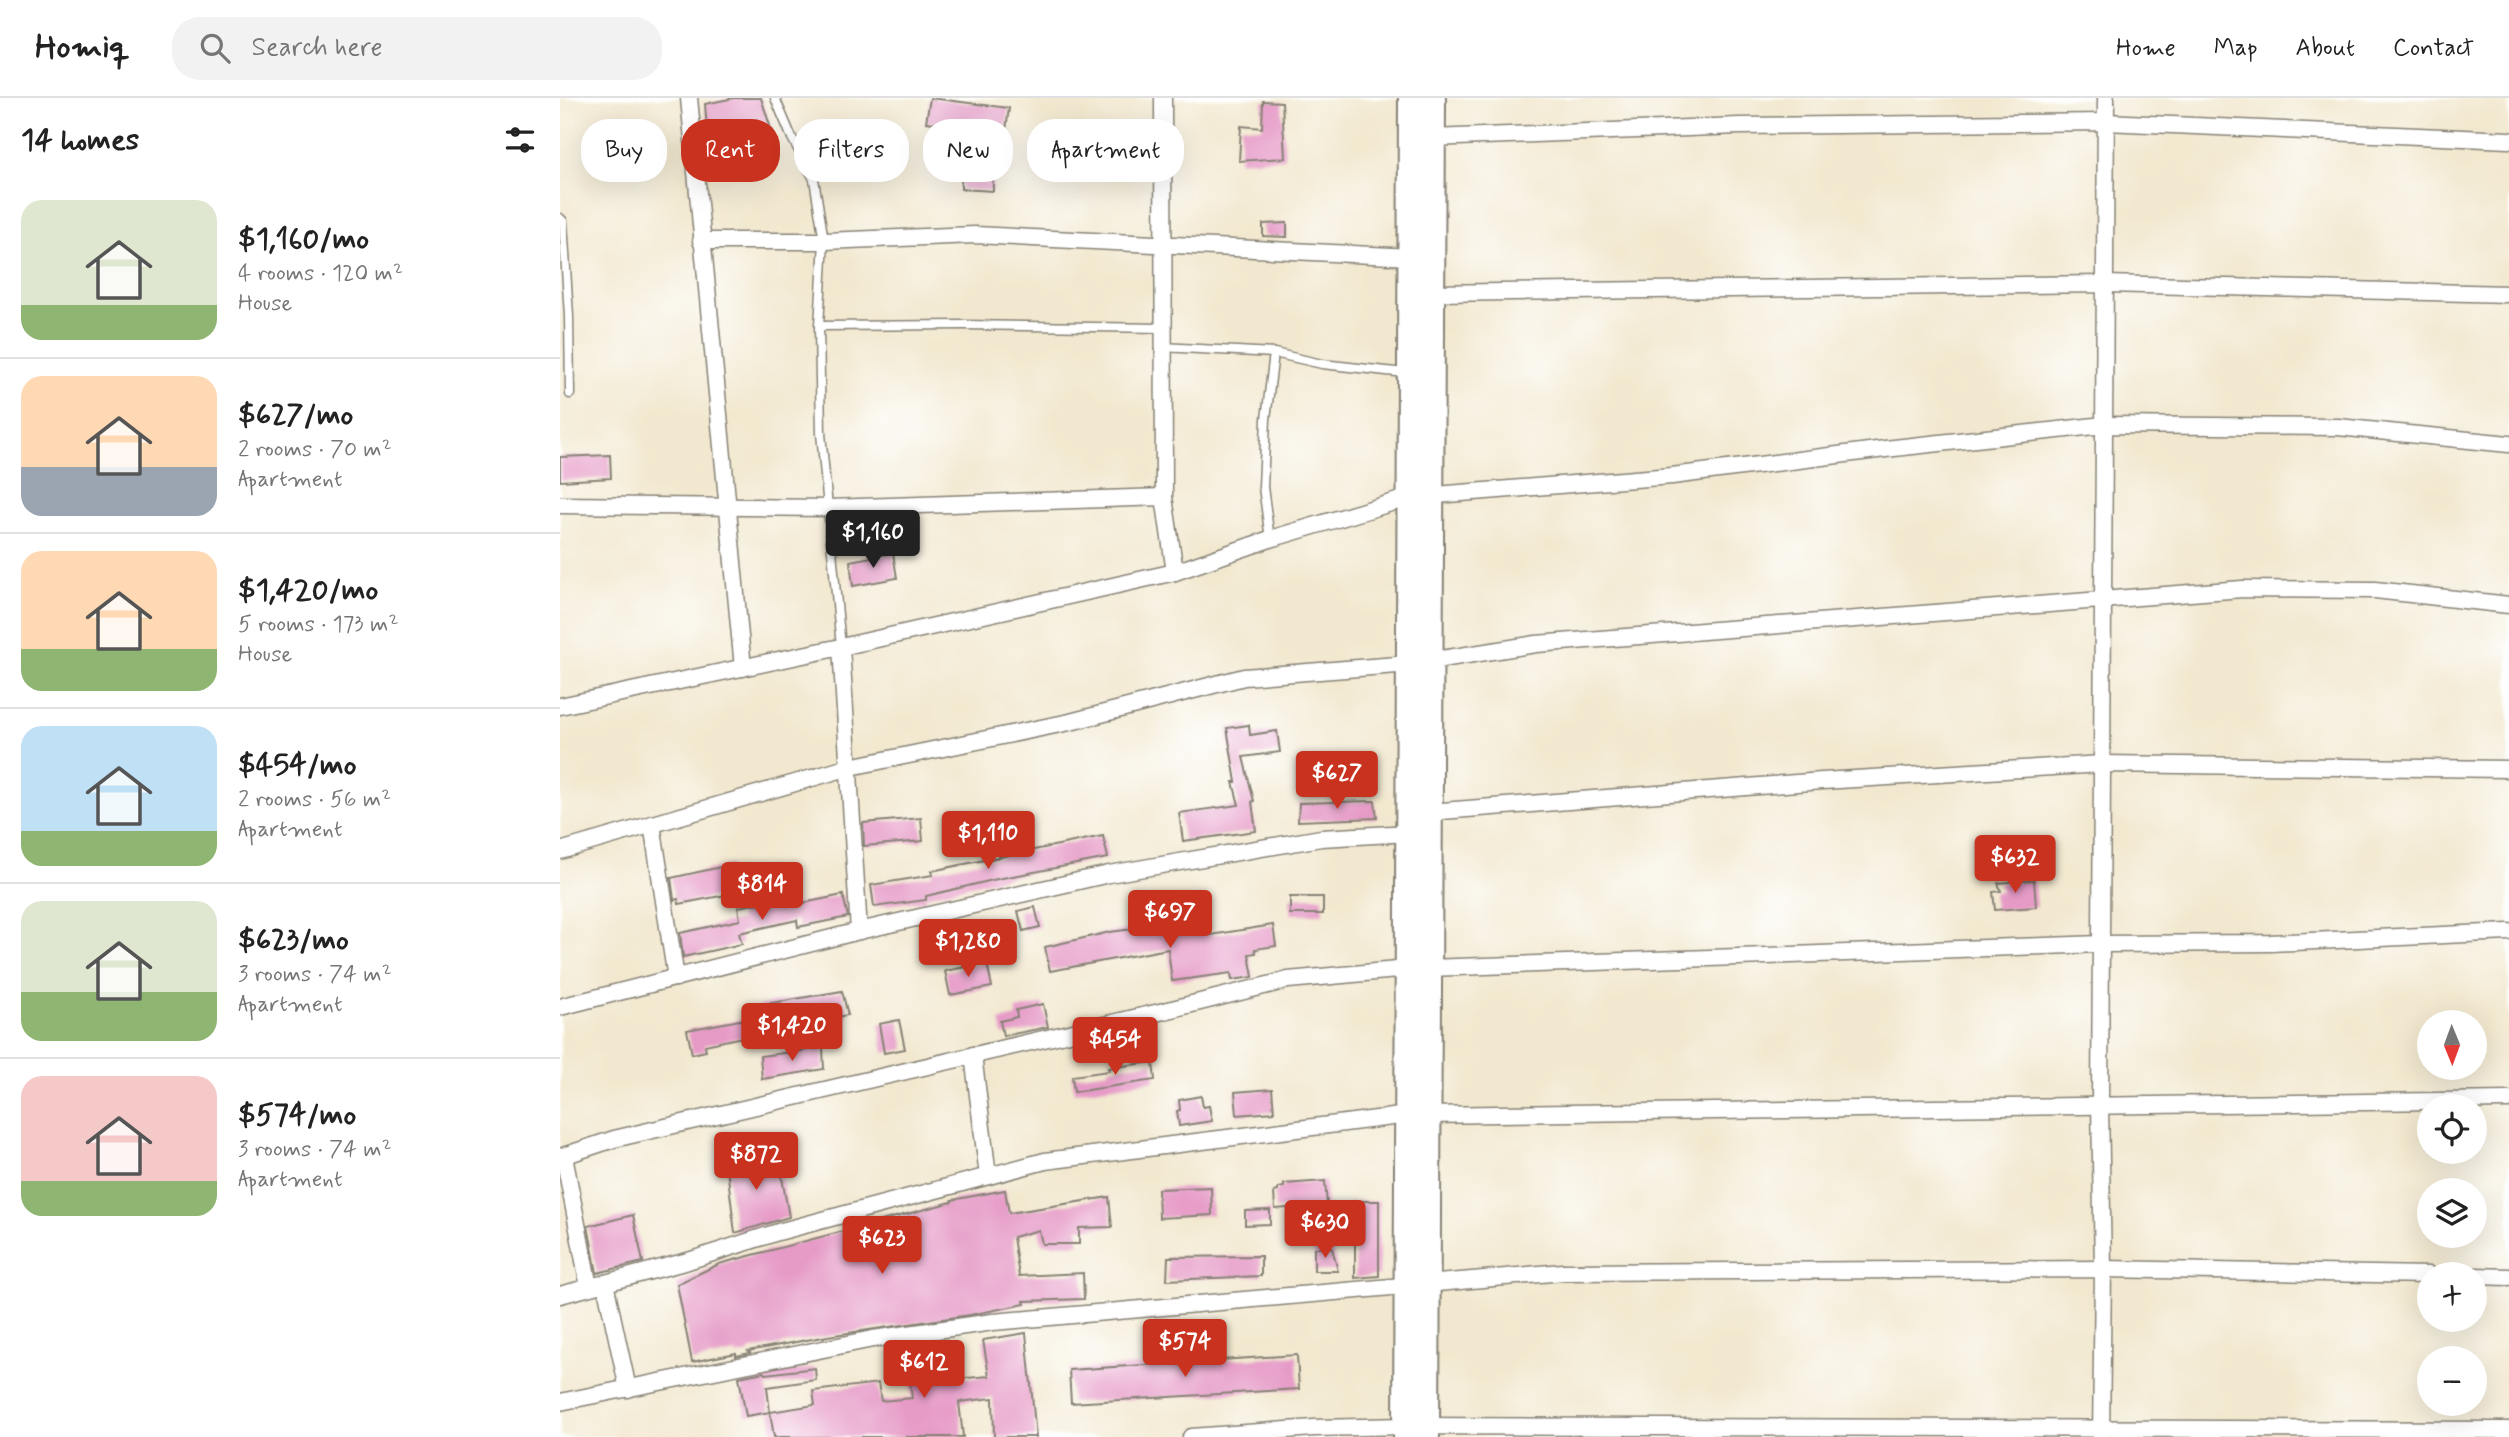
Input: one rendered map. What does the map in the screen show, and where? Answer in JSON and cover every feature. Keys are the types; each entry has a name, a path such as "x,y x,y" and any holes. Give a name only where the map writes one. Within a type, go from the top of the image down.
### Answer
{"main road":[{"path":"1412,98 1412,373 1421,496"},
{"path":"1419,877 1410,833 1420,662 1421,496 1431,293 1432,98"},
{"path":"1417,1431 1419,877 1429,812 1420,662"}],"street":[{"path":"689,98 743,668"},
{"path":"1163,98 1164,496 1175,572"},
{"path":"2102,1433 2100,1105 2106,98"},
{"path":"1432,138 1739,126 2105,122 2509,140"},
{"path":"701,241 824,241 975,235 1412,257"},
{"path":"1431,293 2105,284 2509,294"},
{"path":"560,706 841,647 1175,572 1270,540 1421,496 1672,476 2104,425 2338,427 2509,444"},
{"path":"560,505 828,508 1164,496"},
{"path":"560,851 850,767 1070,722 1244,677 1420,662 1536,644 2242,589 2375,590 2509,605"},
{"path":"841,647 859,931"},
{"path":"1429,812 1822,781 2102,764 2509,769"},
{"path":"652,824 676,978"},
{"path":"560,1007 859,931 1109,874 1321,838 1410,833"},
{"path":"628,1388 562,1156 614,1139 1164,1011 1289,979 1418,968 2101,944 2270,943 2509,932"},
{"path":"973,1055 988,1176"},
{"path":"560,1295 1045,1161 1417,1115 2509,1100"},
{"path":"560,1402 873,1339 993,1322 1563,1272 2103,1269 2417,1275"},
{"path":"2487,1276 2509,1277"},
{"path":"1191,1437 1314,1428 1417,1431 2102,1433 2509,1430"}],"lane":[{"path":"775,98 814,179 824,241 819,326 821,433 841,647"},
{"path":"560,218 563,221 568,303 569,394"},
{"path":"819,326 1162,328"},
{"path":"1162,347 1274,353 1322,363 1412,373"},
{"path":"1270,540 1263,487 1266,419 1274,353"}],"building":[{"path":"734,98 761,98 768,119 706,119 705,104"},
{"path":"930,98 1009,108 1008,119 926,119"},
{"path":"1263,101 1282,102 1285,158 1239,161 1241,126 1262,128"},
{"path":"961,182 993,182 993,191 961,189"},
{"path":"1287,223 1287,237 1263,236 1263,224"},
{"path":"610,455 611,478 560,481 560,457"},
{"path":"893,553 897,578 853,586 850,561"},
{"path":"1249,725 1250,735 1277,731 1280,752 1243,757 1254,801 1256,831 1183,841 1179,813 1239,805 1233,782 1236,782 1227,728"},
{"path":"1375,801 1377,818 1298,821 1299,803"},
{"path":"921,818 923,841 864,846 863,823"},
{"path":"1103,836 1108,858 997,879 926,896 926,900 874,907 871,885 933,875 932,871"},
{"path":"730,865 736,893 679,904 678,899 674,900 671,878"},
{"path":"2034,880 2036,907 1995,910 1993,892 2001,891 1998,883"},
{"path":"843,895 848,917 798,927 797,920 739,933 742,944 683,957 680,933 740,920 738,907 786,898 788,906"},
{"path":"1290,897 1323,897 1323,914 1290,914"},
{"path":"1035,907 1040,927 1023,931 1018,911"},
{"path":"1163,925 1164,937 1198,928 1211,935 1273,925 1276,946 1255,949 1256,953 1249,954 1253,977 1232,980 1231,973 1172,981 1168,949 1050,971 1045,947 1110,932"},
{"path":"987,963 992,987 950,995 945,971"},
{"path":"842,991 848,1015 705,1045 706,1051 692,1054 687,1030 761,1016 760,1005"},
{"path":"1043,1004 1048,1027 1003,1036 1000,1021 1017,1017 1016,1010"},
{"path":"899,1020 905,1049 884,1053 879,1024"},
{"path":"823,1048 824,1069 762,1079 760,1056"},
{"path":"1153,1062 1155,1080 1074,1092 1072,1076"},
{"path":"1272,1089 1274,1112 1237,1115 1235,1092"},
{"path":"1201,1096 1203,1107 1209,1106 1212,1121 1179,1126 1179,1100"},
{"path":"778,1155 789,1217 735,1233 726,1161"},
{"path":"1325,1181 1327,1205 1275,1209 1274,1192 1284,1187 1284,1184"},
{"path":"1211,1187 1212,1215 1159,1218 1158,1189"},
{"path":"1005,1190 1009,1213 1109,1197 1112,1227 1079,1228 1079,1244 1042,1244 1039,1230 1013,1237 1019,1276 1083,1273 1084,1299 1024,1301 1025,1304 970,1315 828,1336 748,1351 750,1353 736,1356 736,1353 692,1362 677,1284 719,1264 952,1200"},
{"path":"1355,1201 1379,1201 1379,1276 1355,1278"},
{"path":"1270,1210 1270,1224 1245,1225 1245,1211"},
{"path":"633,1215 643,1262 597,1273 588,1226"},
{"path":"1314,1248 1332,1248 1338,1271 1314,1271"},
{"path":"1261,1256 1261,1276 1167,1280 1168,1257"},
{"path":"1026,1333 1036,1437 994,1437 993,1398 959,1402 963,1437 774,1437 770,1412 815,1405 813,1391 878,1383 881,1401 912,1398 906,1352 952,1345 956,1379 989,1376 983,1340"},
{"path":"1297,1355 1299,1389 1071,1403 1069,1370"},
{"path":"815,1368 816,1380 767,1387 770,1412 746,1416 739,1377"}]}
